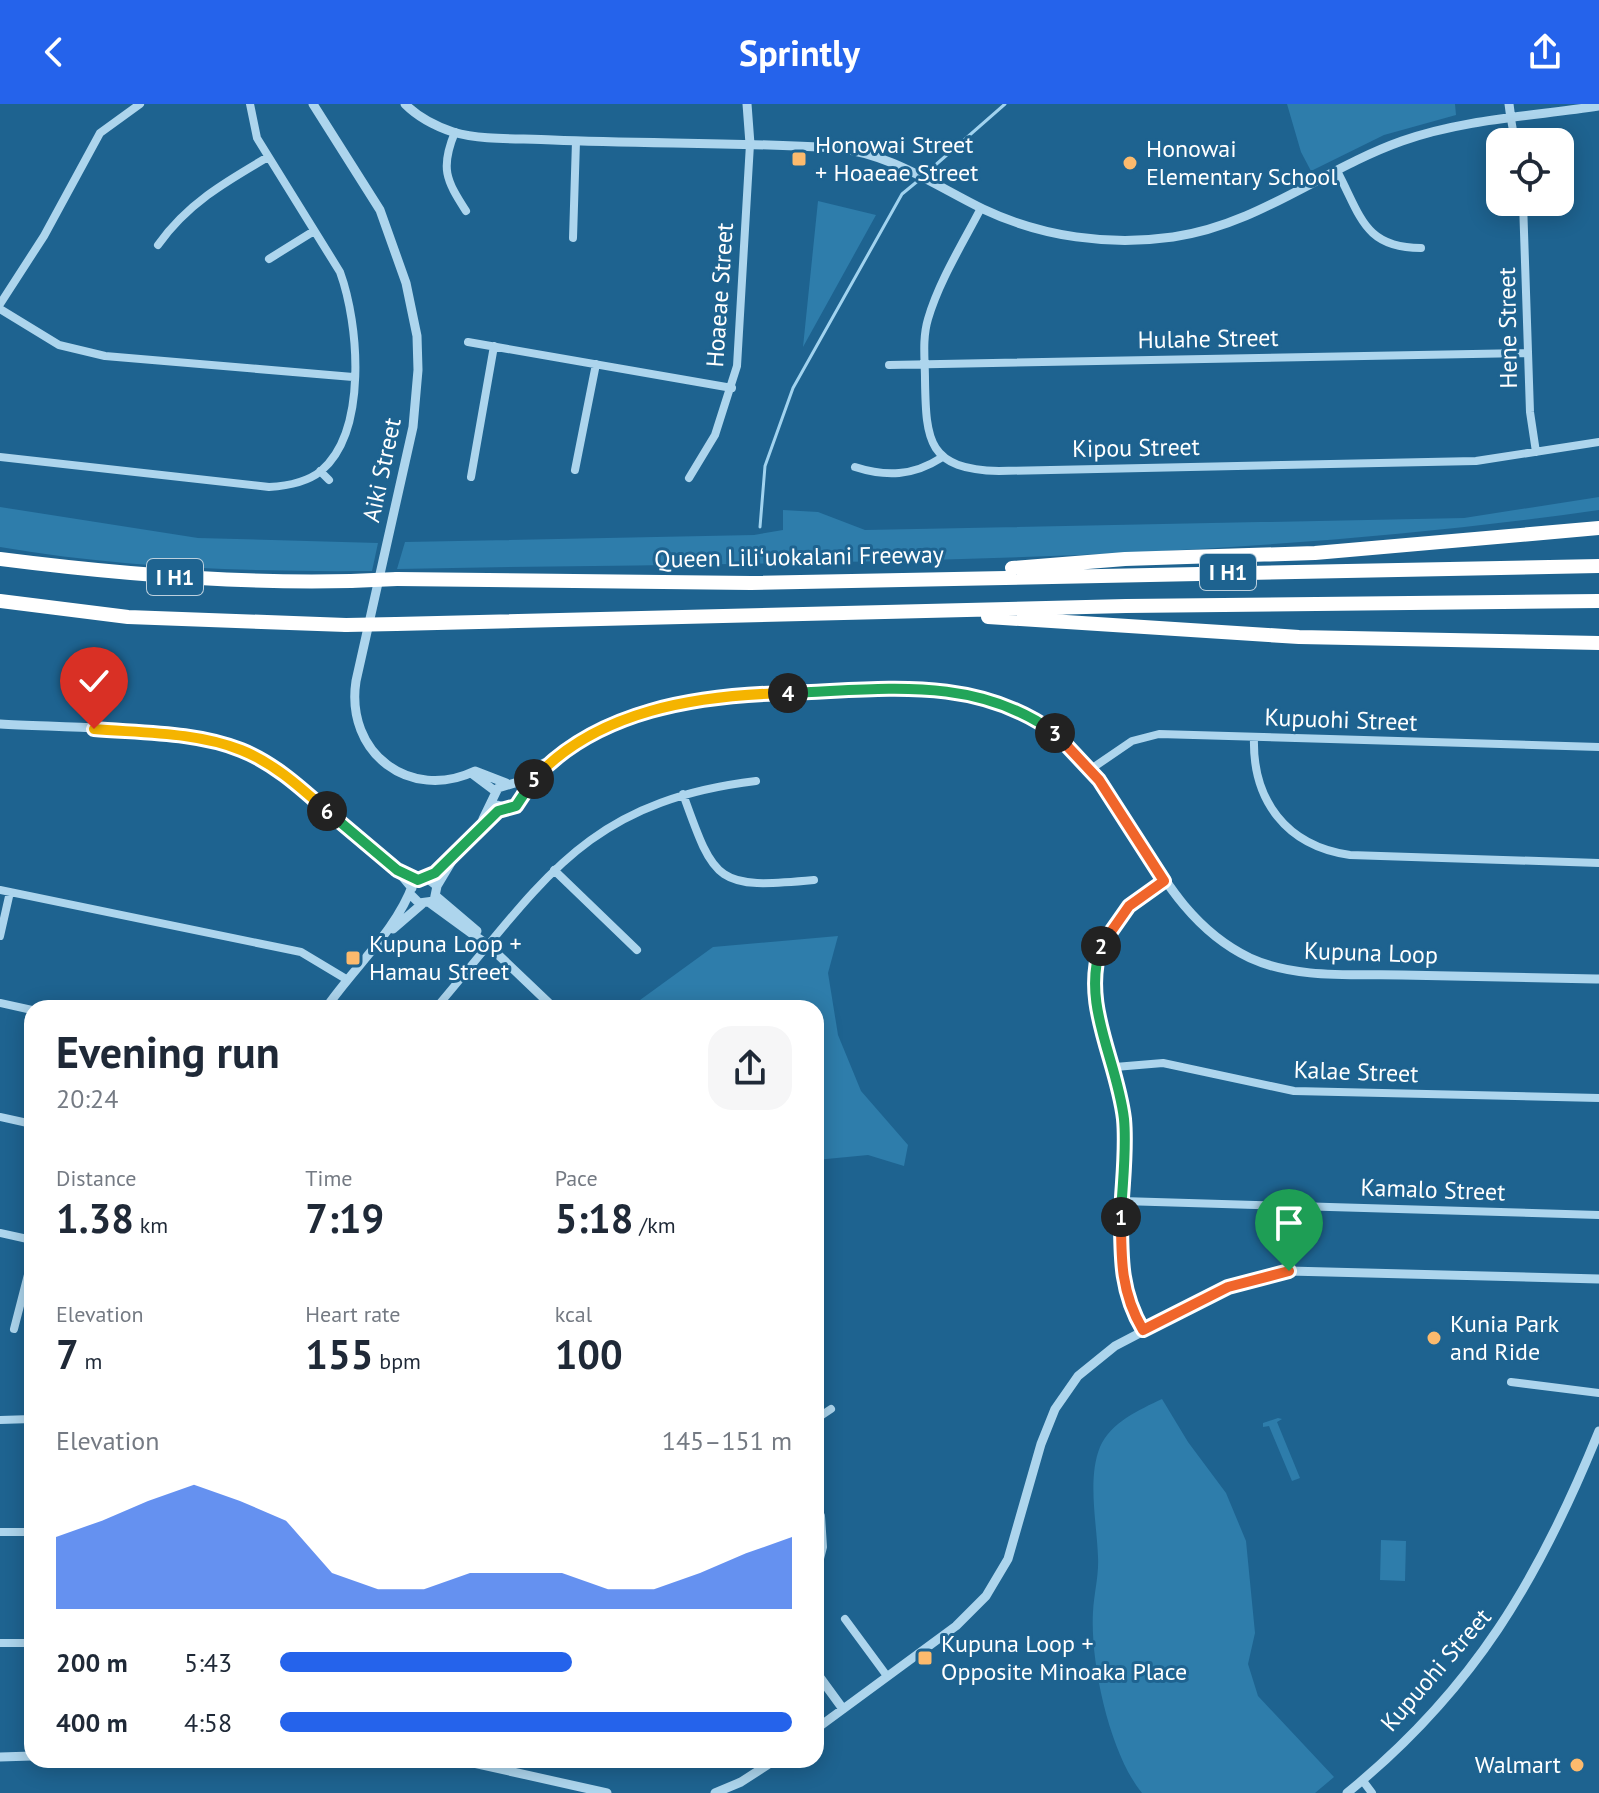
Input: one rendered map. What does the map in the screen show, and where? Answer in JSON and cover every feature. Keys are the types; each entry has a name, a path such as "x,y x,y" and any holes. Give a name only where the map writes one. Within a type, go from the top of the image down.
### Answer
{"highway":[{"path":"856,579 1125,559 1315,553 1599,527"},
{"name":"Queen Liliʻuokalani Freeway","path":"0,559 134,575 270,583 397,579 751,583 1599,566"},
{"name":"I H1","path":"0,601 128,617 346,625 892,611 1599,601"},
{"path":"892,611 1299,637 1599,643"}],"street":[{"path":"0,457 253,487 283,486 303,481 320,471 333,456 349,422 355,333 349,296 340,272 257,138 250,104"},
{"name":"Aiki Street","path":"313,104 380,210 406,283 417,336 418,370 413,427 356,681 357,723 371,749 401,774 440,782 484,772 510,784"},
{"path":"405,104 422,118 455,132 576,141 750,144 848,150 906,168 981,208 1036,228 1080,237 1163,238 1213,229 1247,217 1337,171 1418,136 1599,106"},
{"name":"Hoaeae Street","path":"689,478 715,435 732,388 740,345 750,144 747,104"},
{"path":"1509,104 1513,128"},
{"path":"135,105 100,133 88,149 44,236 0,306 49,341 105,356 353,377"},
{"path":"455,132 446,162 446,177 466,211"},
{"path":"573,238 576,141"},
{"path":"158,245 178,216 205,195 268,157"},
{"path":"1337,171 1368,231 1377,239 1400,248 1421,248"},
{"path":"855,467 876,474 909,473 941,458 929,437 926,420 924,340 929,316 981,208"},
{"name":"Hene Street","path":"1523,216 1528,353 1536,452"},
{"path":"269,259 314,231"},
{"path":"468,342 732,388"},
{"path":"471,477 494,346"},
{"name":"Hulahe Street","path":"889,365 1528,353"},
{"path":"575,470 596,364"},
{"name":"Kipou Street","path":"941,458 961,468 999,471 1476,461 1599,442"},
{"path":"320,471 329,480"},
{"name":"Kupuna Loop","path":"495,795 612,725 662,707 714,697 926,689 984,697 1011,706 1061,737 1091,769 1164,881 1208,932 1229,947 1279,968 1305,972 1599,979"},
{"path":"0,724 174,736 241,750 288,777 489,946 546,1000"},
{"name":"Kupuohi Street","path":"1091,769 1119,748 1145,737 1174,734 1599,747"},
{"path":"1254,737 1255,773 1273,813 1307,843 1350,855 1599,863"},
{"name":"Kupuna Loop","path":"502,809 513,809 554,759"},
{"path":"471,773 495,795 502,809 480,825"},
{"path":"443,1000 554,870 613,822 647,806 703,787 756,781"},
{"path":"510,784 521,796"},
{"path":"683,794 704,854 722,873 755,885 814,880"},
{"path":"332,1000 346,979 480,825 495,795"},
{"path":"554,870 637,950"},
{"path":"1143,1330 1128,1304 1123,1282 1124,1120 1115,1067 1096,1011 1096,962 1117,918 1164,881"},
{"path":"0,890 301,952 346,979"},
{"path":"0,936 10,892"},
{"path":"0,1003 24,1008"},
{"name":"Kalae Street","path":"1115,1067 1163,1063 1294,1091 1599,1098"},
{"path":"0,1117 24,1122"},
{"name":"Kamalo Street","path":"1122,1201 1599,1215"},
{"path":"0,1233 24,1238"},
{"path":"824,1723 956,1626 986,1596 1014,1542 1041,1444 1055,1409 1094,1361 1143,1330 1228,1287 1289,1271 1599,1279"},
{"path":"14,1329 24,1290"},
{"path":"1511,1382 1599,1393"},
{"path":"824,1414 831,1409"},
{"path":"0,1420 24,1419"},
{"name":"Kupuohi Street","path":"1347,1793 1424,1721 1495,1639 1557,1531 1599,1431"},
{"path":"0,1532 24,1532"},
{"path":"845,1619 887,1676"},
{"path":"0,1643 24,1643"},
{"path":"824,1683 843,1709"},
{"path":"0,1757 24,1756"},
{"path":"516,1768 607,1793"},
{"path":"715,1793 763,1768"},
{"path":"1363,1781 1372,1793"}],"shaded area":[{"path":"1287,104 1455,104 1456,115 1384,135 1311,171 1301,152"},
{"path":"818,201 876,215 803,347"},
{"path":"1599,497 1599,510 1450,529 1150,552 848,562 397,569 405,542 754,535 783,530 783,510 818,512 865,530 1464,518"},
{"path":"0,507 198,538 378,543 372,571 279,571 92,560 0,547"},
{"path":"838,936 828,973 838,1035 861,1091 908,1145 904,1166 868,1155 824,1159 824,1000 640,1000 713,947"},
{"path":"1162,1399 1188,1442 1226,1493 1246,1541 1255,1633 1248,1664 1258,1696 1334,1777 1315,1793 1142,1793 1120,1755 1104,1707 1095,1656 1093,1612 1098,1564 1094,1473 1100,1447 1111,1430 1126,1418"},
{"path":"1282,1419 1277,1422 1300,1478 1292,1481 1269,1426 1263,1427 1263,1423"},
{"path":"1381,1540 1406,1541 1405,1581 1380,1580"}],"waterway":[{"path":"924,175 1005,104"},
{"path":"760,527 765,466 793,388 902,194 919,180"}],"place":[{"name":"Honowai Street + Hoaeae Street","path":"799,159"},
{"name":"Honowai Elementary School","path":"1130,163"},
{"name":"Kupuna Loop + Hamau Street","path":"353,958"},
{"name":"Kunia Park and Ride","path":"1434,1338"},
{"name":"Kupuna Loop + Opposite Minoaka Place","path":"925,1658"},
{"name":"Walmart","path":"1577,1765"}],"route":[{"path":"94,729 202,740 241,750 288,777 397,870 418,880 428,879 435,873 480,825 498,811 509,810 519,804 532,781 554,759 612,725 662,707 714,697 926,689 984,697 1011,706 1061,737 1082,757 1164,881 1117,918 1101,946 1094,978 1096,1011 1115,1067 1124,1120 1121,1261 1128,1304 1143,1330 1228,1287 1267,1274 1289,1271"}]}
